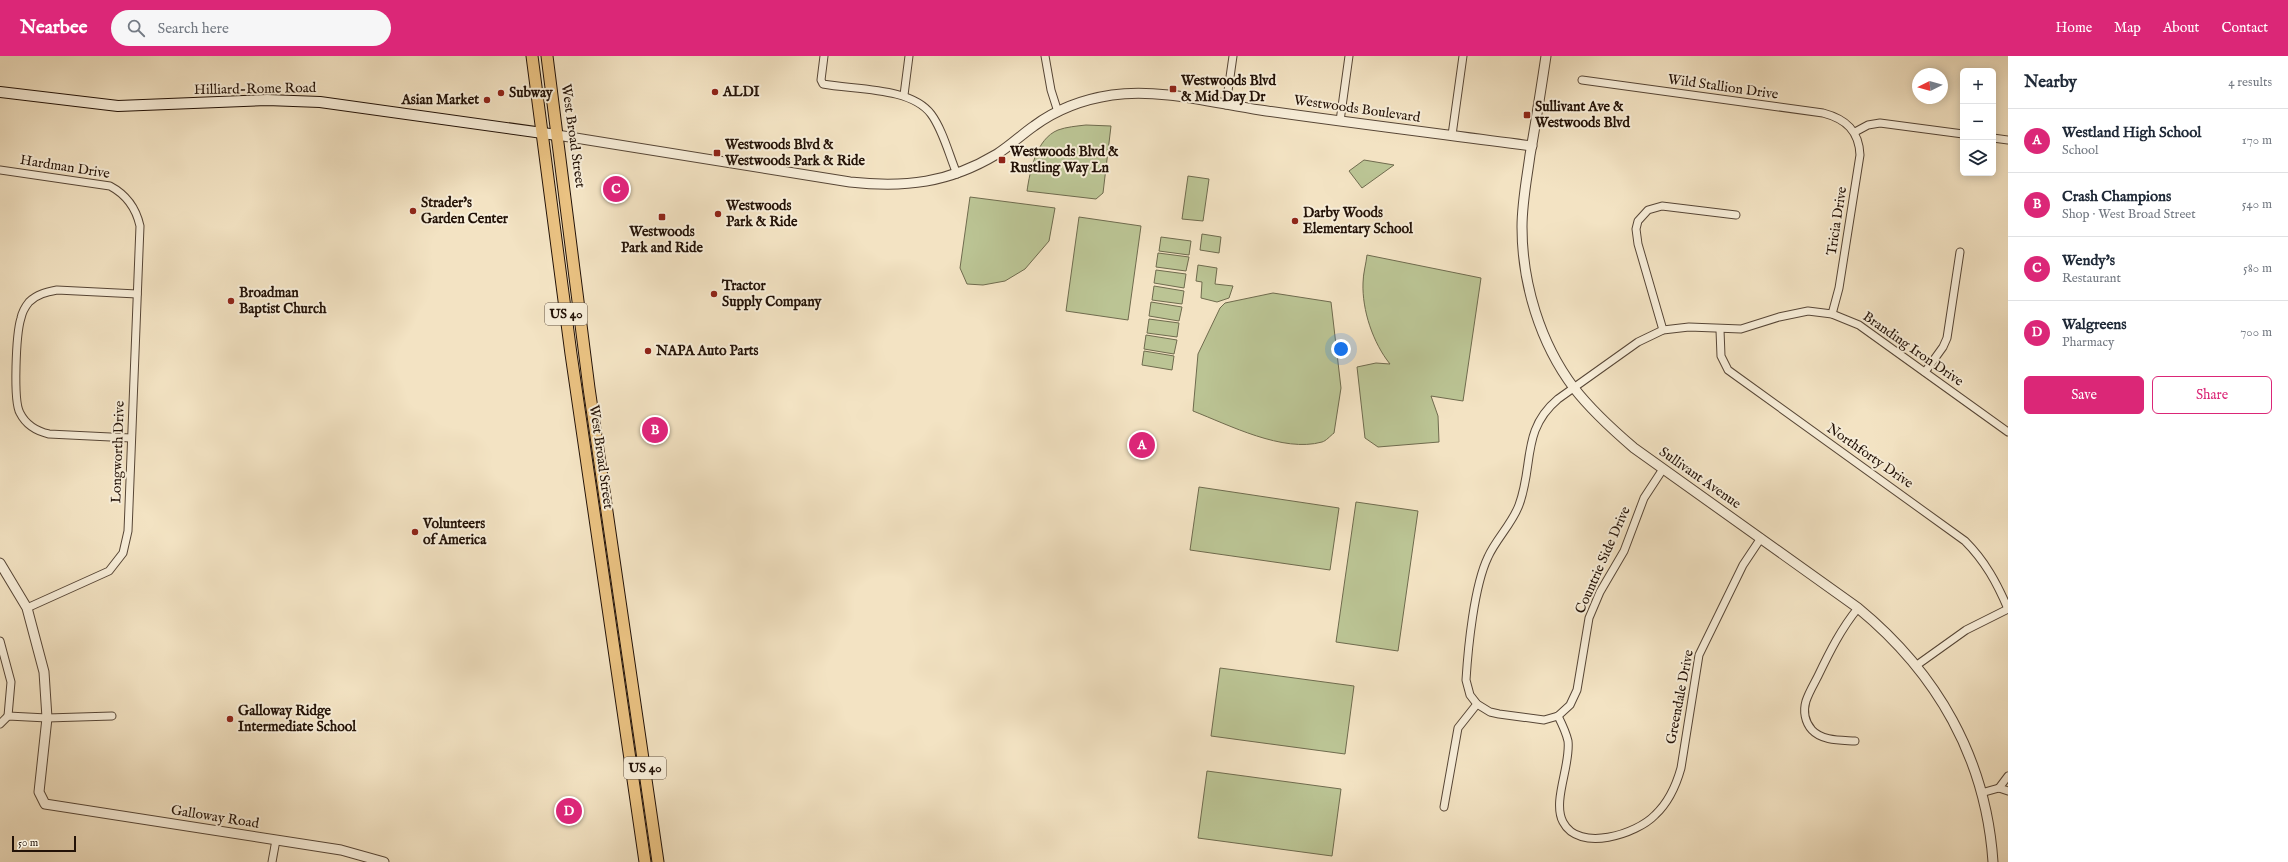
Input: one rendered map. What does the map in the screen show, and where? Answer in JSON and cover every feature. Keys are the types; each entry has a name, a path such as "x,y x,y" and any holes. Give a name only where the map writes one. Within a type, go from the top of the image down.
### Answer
{"main road":[{"name":"West Broad Street","path":"532,56 544,134 571,354 645,862"},
{"name":"West Broad Street","path":"547,56 590,395 658,862"},
{"name":"Hilliard-Rome Road","path":"0,92 118,106 267,100 320,102 557,135"}],"street":[{"path":"824,56 821,82 846,88 904,95 922,105 932,115 957,174"},
{"path":"904,95 909,56"},
{"path":"1045,56 1051,90 1058,112"},
{"path":"1226,105 1233,56"},
{"path":"1340,121 1349,56"},
{"path":"1452,136 1463,56"},
{"name":"Sullivant Avenue","path":"1546,56 1532,146 1522,226 1529,289 1549,346 1574,388 1613,430 1634,448 1858,608 1889,635 1917,665 1940,698 1970,757 1982,793 1990,832 1993,862"},
{"name":"Wild Stallion Drive","path":"1582,80 1823,113 1844,121 1854,132"},
{"name":"Westwoods Boulevard","path":"557,135 881,186 913,185 957,174 996,154 1034,126 1058,112 1100,96 1130,93 1164,95 1340,121 1532,146"},
{"path":"1854,132 1868,125 1880,123 1960,134"},
{"name":"Tricia Drive","path":"1832,314 1839,288 1860,155 1858,140 1854,132"},
{"path":"1996,138 2008,140"},
{"name":"Hardman Drive","path":"0,170 110,186 119,191 134,207 138,216 140,237"},
{"path":"1663,330 1638,244 1636,229 1638,221 1648,210 1662,206 1736,215"},
{"name":"Longworth Drive","path":"26,608 109,571 123,553 128,531 140,237"},
{"path":"1925,372 1944,347 1947,338 1960,252"},
{"path":"131,438 49,434 31,427 19,412 16,394 19,328 24,309 30,301 45,292 57,290 137,294"},
{"name":"Branding Iron Drive","path":"1477,704 1467,688 1467,665 1483,569 1488,556 1519,506 1537,424 1545,410 1638,342 1663,330 1690,327 1720,330 1752,326 1797,312 1832,314 1859,325 2008,432"},
{"name":"Northforty Drive","path":"1720,330 1721,356 1728,370 1965,541 1979,555 1996,580 2008,609"},
{"name":"Countrie Side Drive","path":"1558,716 1570,705 1577,690 1590,618 1600,592 1624,551 1644,498 1662,468"},
{"name":"Greendale Drive","path":"1558,716 1565,730 1568,742 1568,756 1560,806 1563,822 1568,829 1580,837 1608,836 1626,833 1642,826 1655,816 1668,801 1676,786 1681,768 1700,655 1743,565 1761,538"},
{"path":"0,563 26,608 44,672 47,718"},
{"path":"1855,741 1832,739 1818,735 1808,725 1805,713 1806,701 1832,645 1845,624 1858,608"},
{"path":"1917,665 1966,630 2008,609"},
{"path":"0,641 11,682 8,716 0,724"},
{"path":"1444,807 1458,728 1477,704 1490,712 1536,720 1558,716"},
{"path":"8,716 47,718 112,716"},
{"name":"Galloway Road","path":"47,718 39,792 42,802 48,806 341,850 384,862"},
{"path":"1999,788 2008,776"},
{"path":"1982,793 1999,788 2008,791"},
{"path":"272,862 276,840"}],"green space":[{"path":"1086,125 1111,126 1103,193 1096,199 1027,191 1035,156 1039,148 1050,134 1068,127"},
{"path":"1364,160 1394,165 1362,188 1349,171"},
{"path":"1188,176 1209,179 1203,221 1182,219"},
{"path":"970,197 1055,208 1049,241 1025,269 1005,281 983,285 967,284 960,268"},
{"path":"1079,217 1141,226 1128,320 1066,311"},
{"path":"1202,234 1221,237 1219,253 1200,250"},
{"path":"1161,237 1191,241 1189,255 1159,251"},
{"path":"1158,253 1189,257 1186,271 1156,267"},
{"path":"1367,255 1481,278 1463,401 1431,396 1438,416 1439,442 1378,447 1365,438 1357,367 1376,363 1390,364 1378,346 1370,326 1364,304 1363,276"},
{"path":"1198,265 1217,268 1215,284 1233,286 1229,298 1217,302 1201,298 1202,282 1196,281"},
{"path":"1156,270 1186,274 1184,288 1154,283"},
{"path":"1154,286 1184,291 1182,304 1152,300"},
{"path":"1273,293 1331,302 1341,388 1334,433 1322,442 1290,444 1274,441 1239,430 1193,411 1198,354 1220,308 1225,303"},
{"path":"1151,302 1182,307 1179,321 1149,316"},
{"path":"1149,319 1179,323 1177,337 1147,333"},
{"path":"1146,335 1177,340 1174,354 1144,349"},
{"path":"1144,351 1174,356 1172,370 1142,365"},
{"path":"1199,487 1339,508 1330,570 1190,550"},
{"path":"1356,502 1418,511 1398,651 1336,642"},
{"path":"1220,668 1354,686 1345,754 1211,736"},
{"path":"1207,771 1341,789 1332,856 1198,838"}],"place":[{"name":"Westwoods Blvd & Mid Day Dr","path":"1173,89"},
{"name":"ALDI","path":"715,92"},
{"name":"Subway","path":"501,93"},
{"name":"Asian Market","path":"487,100"},
{"name":"Sullivant Ave & Westwoods Blvd","path":"1527,115"},
{"name":"Westwoods Blvd & Westwoods Park & Ride","path":"717,153"},
{"name":"Westwoods Blvd & Rustling Way Ln","path":"1002,160"},
{"name":"Wendy's","path":"616,189"},
{"name":"Strader's Garden Center","path":"413,211"},
{"name":"Westwoods Park & Ride","path":"718,214"},
{"name":"Westwoods Park and Ride","path":"662,217"},
{"name":"Darby Woods Elementary School","path":"1295,221"},
{"name":"Tractor Supply Company","path":"714,294"},
{"name":"Broadman Baptist Church","path":"231,301"},
{"name":"NAPA Auto Parts","path":"648,351"},
{"name":"Crash Champions","path":"655,430"},
{"name":"Westland High School","path":"1142,445"},
{"name":"Volunteers of America","path":"415,532"},
{"name":"Galloway Ridge Intermediate School","path":"230,719"},
{"name":"Walgreens","path":"569,811"}]}
